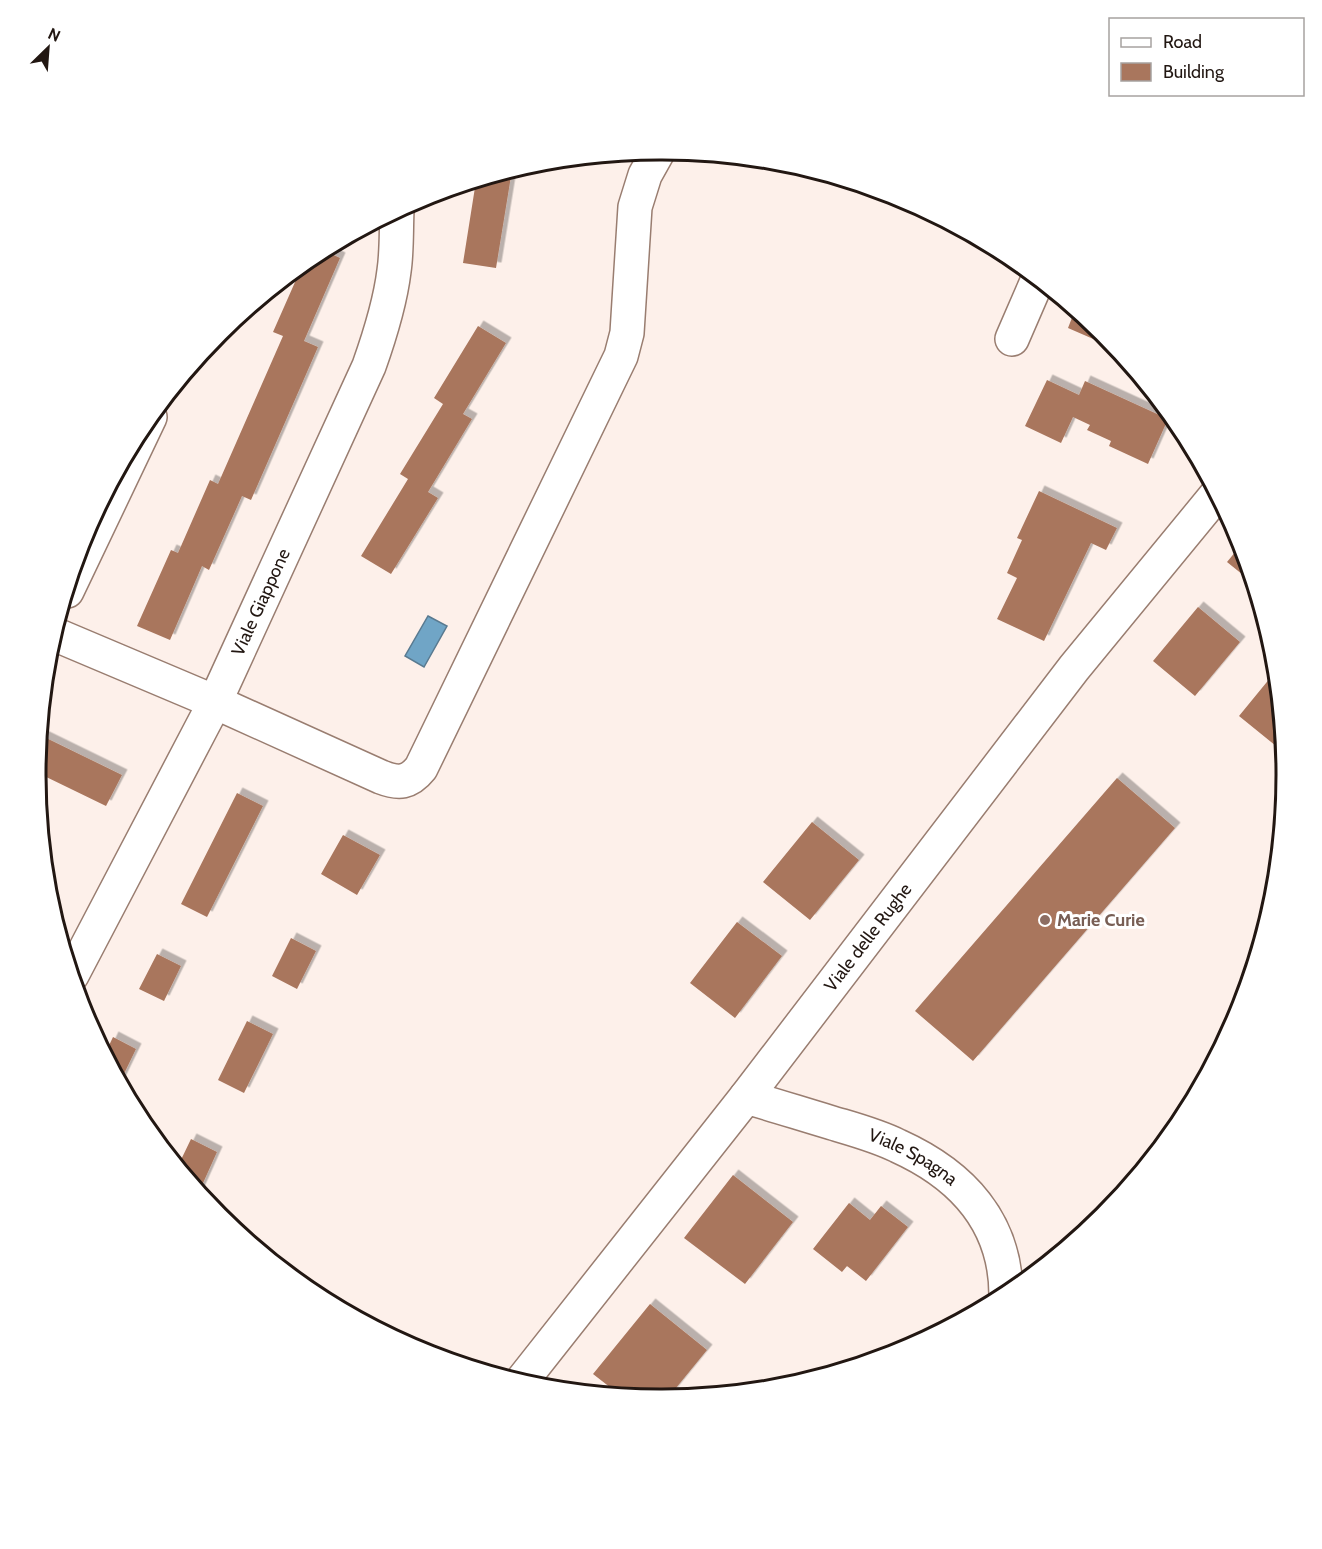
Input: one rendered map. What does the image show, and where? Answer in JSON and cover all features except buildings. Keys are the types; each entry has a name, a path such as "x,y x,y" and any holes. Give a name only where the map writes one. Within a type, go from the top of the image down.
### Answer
{"street":[{"path":"62,637 215,702 388,780 411,779 421,768 621,356 627,333 635,207 645,176 654,160"},
{"name":"Viale Giappone","path":"77,966 215,702 369,366 391,293 397,220"},
{"path":"1012,339 1035,287"},
{"name":"Viale delle Rughe","path":"527,1374 746,1097 1074,668 1211,501"},
{"name":"Viale Spagna","path":"746,1097 874,1136 914,1153 942,1172 964,1189 990,1225 998,1245 1005,1283"}],"water":[{"path":"428,616 447,626 424,667 405,656"}],"place":[{"name":"Marie Curie","path":"1045,920"}]}
